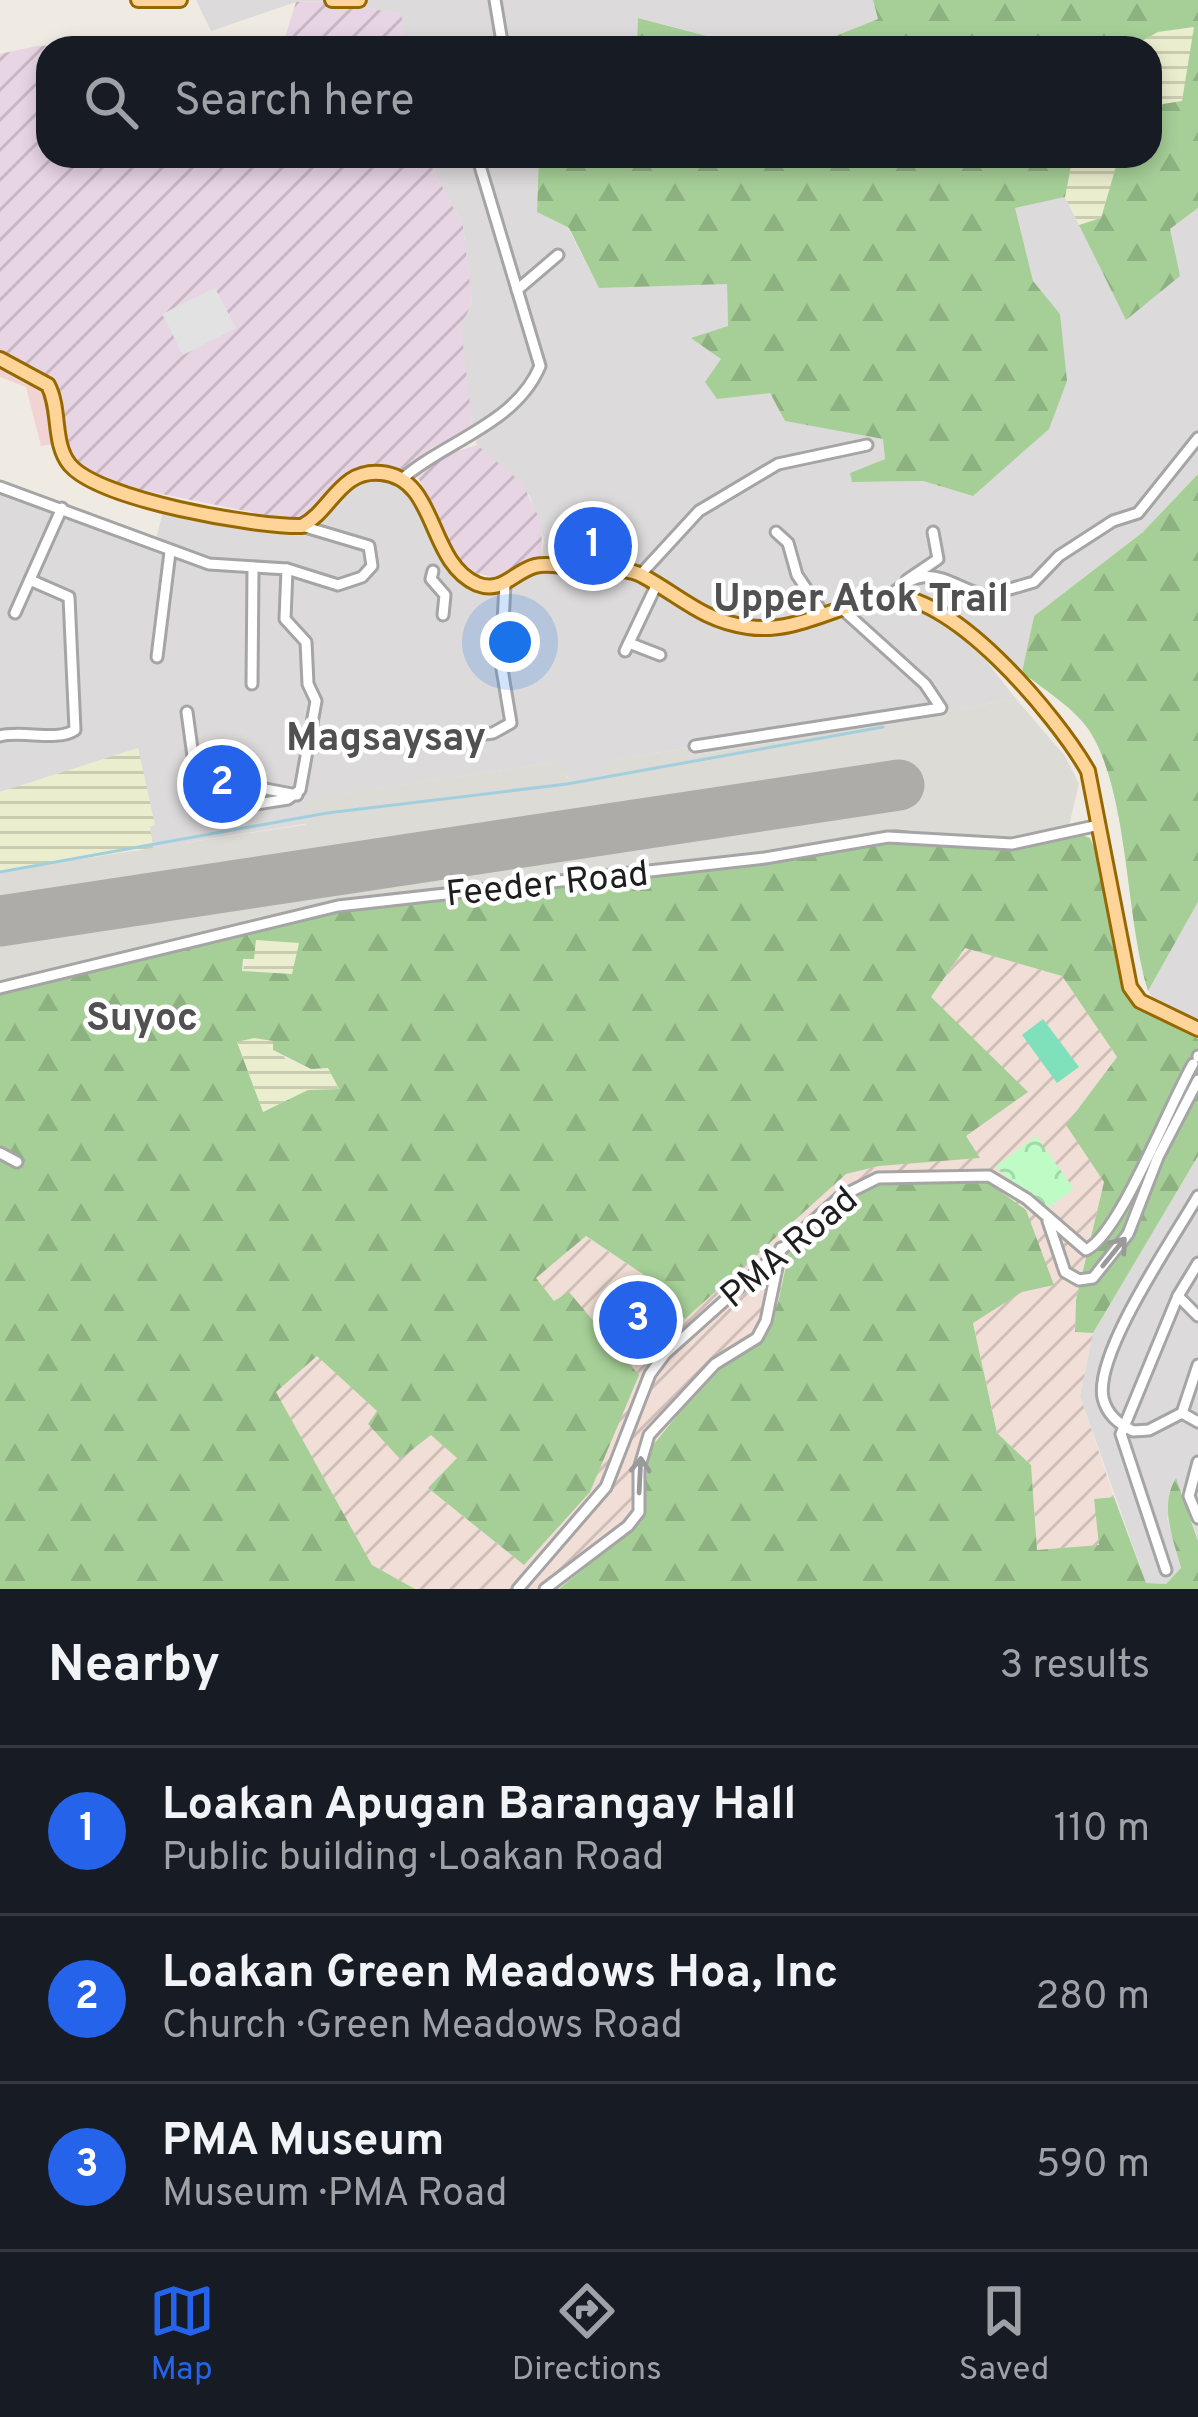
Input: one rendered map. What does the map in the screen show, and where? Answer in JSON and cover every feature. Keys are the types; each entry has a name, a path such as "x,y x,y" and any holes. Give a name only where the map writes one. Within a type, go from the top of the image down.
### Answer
{"main road":[{"path":"138,0 180,0"},
{"path":"332,0 359,0"},
{"path":"0,359 48,386 62,451 87,479 143,498 302,526 357,475 377,472 402,479 425,510 436,560 480,585 505,584 537,566 641,574 692,610 742,626 773,628 890,596 929,606 953,621 1054,720 1088,771 1130,987 1141,1001 1198,1029"}],"street":[{"path":"495,0 501,36"},
{"path":"402,479 432,454 478,433 539,370 539,350 481,168"},
{"path":"517,290 558,255"},
{"path":"907,580 940,577 986,596 1034,582 1059,556 1151,502 1166,474 1198,438"},
{"path":"641,574 699,511 778,464 867,445"},
{"path":"0,488 170,552 253,569 287,569 338,585 362,577 372,566 369,545 302,526"},
{"path":"15,613 62,508"},
{"path":"776,532 788,543 797,575 824,615"},
{"path":"890,596 938,559 933,532"},
{"path":"157,657 170,552"},
{"path":"436,560 431,579 445,595 442,615"},
{"path":"252,684 253,569"},
{"path":"287,569 285,619 306,642 308,684 316,701 297,795"},
{"path":"0,736 16,732 65,736 75,730 69,597 31,580"},
{"path":"412,743 508,727 512,718 501,663 505,584"},
{"path":"656,586 627,647 660,655"},
{"path":"695,746 941,708 925,684 842,609"},
{"path":"505,625 515,638"},
{"path":"187,712 195,771 207,797 250,786 297,795"},
{"path":"220,810 297,795"},
{"name":"Feeder Road","path":"0,988 338,906 765,858 888,837 1012,844 1100,825"},
{"name":"PMA Road","path":"1048,1221 1065,1272 1079,1280 1093,1278 1128,1234 1196,1059"},
{"name":"PMA Road","path":"518,1589 606,1487 650,1374 665,1354 839,1197 878,1178 989,1176 1008,1184 1079,1248 1096,1246 1127,1203 1184,1093 1198,1080"},
{"path":"0,1153 17,1162"},
{"path":"1198,1196 1152,1272 1109,1360 1103,1396 1123,1426 1140,1432 1182,1413 1198,1364"},
{"path":"1185,1219 1198,1224"},
{"path":"545,1589 639,1513 639,1468 649,1435 715,1364 758,1338 781,1248"},
{"path":"1166,1570 1122,1446 1123,1426 1178,1296 1198,1263"},
{"path":"1178,1296 1198,1316"},
{"path":"1182,1413 1198,1422"},
{"path":"1198,1462 1189,1496 1198,1518"}],"shaded area":[{"path":"196,0 873,0 878,19 835,36 708,36 639,18 638,36 405,36 400,14 328,1 296,2 211,31"},
{"path":"328,1 401,14 405,36 285,36 296,2"},
{"path":"36,46 36,168 432,168 463,226 472,302 461,327 473,432 433,447 405,471 364,464 336,482 307,517 291,520 112,484 79,464 68,443 62,395 37,368 0,352 0,54"},
{"path":"432,168 539,168 537,212 568,228 599,288 727,283 728,326 722,359 770,393 785,421 884,438 885,459 850,473 852,482 923,481 973,496 1060,314 1033,282 1014,208 1065,197 1127,319 1170,229 1198,208 1198,474 1143,532 1034,616 1022,672 959,616 909,591 880,591 784,621 758,624 694,605 662,582 541,560 544,540 530,496 477,445 473,432 460,327 472,302 463,226"},
{"path":"215,288 236,328 183,355 162,314"},
{"path":"0,366 33,380 45,397 54,444 41,446 26,387 0,377"},
{"path":"477,445 522,483 542,524 541,560 493,577 476,573 457,558 418,477 448,454"},
{"path":"378,477 409,491 441,555 480,589 553,569 631,577 675,606 751,631 881,603 920,604 966,635 1016,699 686,757 685,748 609,761 609,774 588,780 572,781 551,763 306,799 310,823 153,848 138,749 0,792 0,481 155,543 164,507 313,526 358,480"},
{"path":"1016,699 1065,756 1079,784 1068,830 989,841 832,843 769,855 352,899 0,983 0,871 304,825 309,822 305,799 564,762 565,776 572,781 588,780 608,774 608,761 686,748 687,757"},
{"path":"1198,902 1198,1020 1157,1003 1148,991"},
{"path":"965,948 1062,976 1117,1057 1067,1125 1104,1182 1076,1300 1075,1332 1093,1333 1080,1396 1114,1497 1094,1499 1100,1545 1037,1551 1031,1465 997,1433 973,1322 1022,1292 1053,1285 825,1219 789,1252 778,1303 763,1337 741,1355 646,1491 641,1522 559,1589 415,1589 372,1565 275,1391 317,1355 378,1411 400,1458 431,1434 457,1458 429,1489 524,1565 569,1293 554,1301 535,1278 585,1236 650,1279 803,1207 846,1174 879,1166 979,1158 965,1137 931,997"},
{"path":"1198,1156 1198,1541 1183,1489 1167,1518 1181,1569 1166,1584 1146,1583 1080,1396 1093,1333"}],"green space":[{"path":"873,0 1198,0 1198,208 1170,229 1180,276 1126,320 1079,225 1101,218 1116,168 1162,168 1162,104 1182,101 1194,27 1151,36 835,36 878,19"},
{"path":"638,18 707,36 637,36"},
{"path":"1195,27 1182,101 1162,104 1162,36 1151,36"},
{"path":"539,168 1071,168 1065,197 1015,208 1033,281 1060,314 1067,381 1049,429 973,496 923,481 852,482 850,473 885,459 883,439 785,421 770,393 717,399 705,382 721,359 691,338 728,326 727,284 599,288 569,228 537,212"},
{"path":"1071,168 1116,168 1101,218 1079,225 1065,197"},
{"path":"1198,474 1198,902 1148,991 1120,824 1104,761 1078,717 1022,672 1034,616 1143,532"},
{"path":"138,748 155,825 150,827 153,848 0,871 0,792"},
{"path":"894,829 989,841 1068,830 1090,838 1102,867 1125,991 1137,1005 1198,1039 1198,1156 1093,1333 1075,1332 1076,1300 1104,1182 1066,1125 1117,1057 1062,976 965,948 931,997 1028,1092 966,1136 980,1158 879,1166 846,1174 685,1319 650,1279 586,1236 536,1278 554,1301 569,1292 639,1375 590,1492 524,1565 428,1488 457,1458 431,1435 400,1459 368,1424 377,1411 317,1356 276,1392 372,1565 415,1589 0,1589 0,983 352,899 769,855","holes":["256,940 299,943 292,974 242,971 243,959 254,959","273,1041 273,1050 311,1069 328,1068 339,1089 308,1090 263,1112 237,1042"]},
{"path":"256,940 299,943 293,974 242,971"},
{"path":"1043,1019 1079,1067 1057,1083 1022,1035"},
{"path":"237,1041 273,1041 287,1061 328,1068 339,1090 308,1090 263,1112"},
{"path":"1036,1136 1074,1189 1046,1209 995,1167"},
{"path":"989,1183 1026,1210 1054,1285 1022,1292 973,1323 997,1433 1031,1465 1037,1550 1099,1545 1094,1499 1114,1497 1146,1583 1166,1584 1181,1568 1168,1511 1176,1478 1198,1541 1198,1589 559,1589 641,1522 649,1450 711,1374 763,1337 778,1303 789,1252 825,1219 877,1184"}],"waterway":[{"path":"0,872 327,813 567,784 883,727"}],"runway":[{"path":"0,921 899,785"}],"place":[{"name":"Loakan Apugan Barangay Hall","path":"593,546"},
{"name":"Loakan Green Meadows Hoa, Inc","path":"222,784"},
{"name":"PMA Museum","path":"638,1320"}],"district":[{"name":"Upper Atok Trail","path":"861,597"},
{"name":"Magsaysay","path":"386,736"},
{"name":"Suyoc","path":"142,1016"}]}
